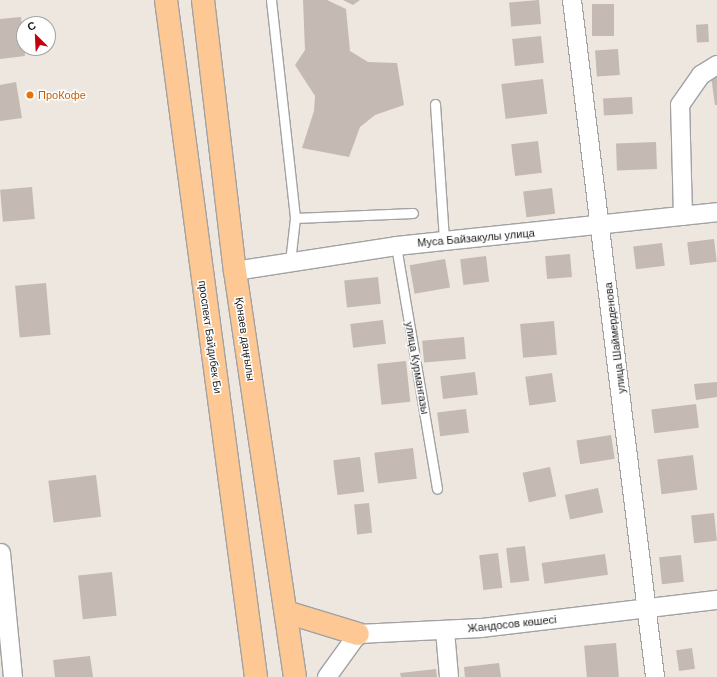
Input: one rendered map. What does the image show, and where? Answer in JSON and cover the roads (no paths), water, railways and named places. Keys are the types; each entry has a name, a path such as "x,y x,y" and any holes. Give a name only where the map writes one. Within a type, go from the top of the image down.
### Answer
{"main road":[{"name":"проспект Байдибек Би","path":"166,0 256,675"},
{"name":"Қонаев даңғылы","path":"203,0 235,271 295,677"},
{"path":"286,612 358,634"}],"street":[{"name":"улица Шаймерденова","path":"572,0 602,226 646,611 655,677"},
{"path":"683,216 680,105 701,75 717,65"},
{"name":"Муса Байзакулы улица","path":"235,271 396,246 602,226 717,212"},
{"path":"1,553 13,677"},
{"name":"Жандосов көшесі","path":"358,634 445,630 646,611 717,600"},
{"path":"445,630 449,677"},
{"path":"327,677 358,634"}],"lane":[{"path":"271,0 295,218 290,262"},
{"path":"435,104 444,241"},
{"path":"295,218 413,214"},
{"name":"улица Курмангазы","path":"396,246 438,489"}],"place":[{"name":"ПроКофе","path":"30,95"}]}
